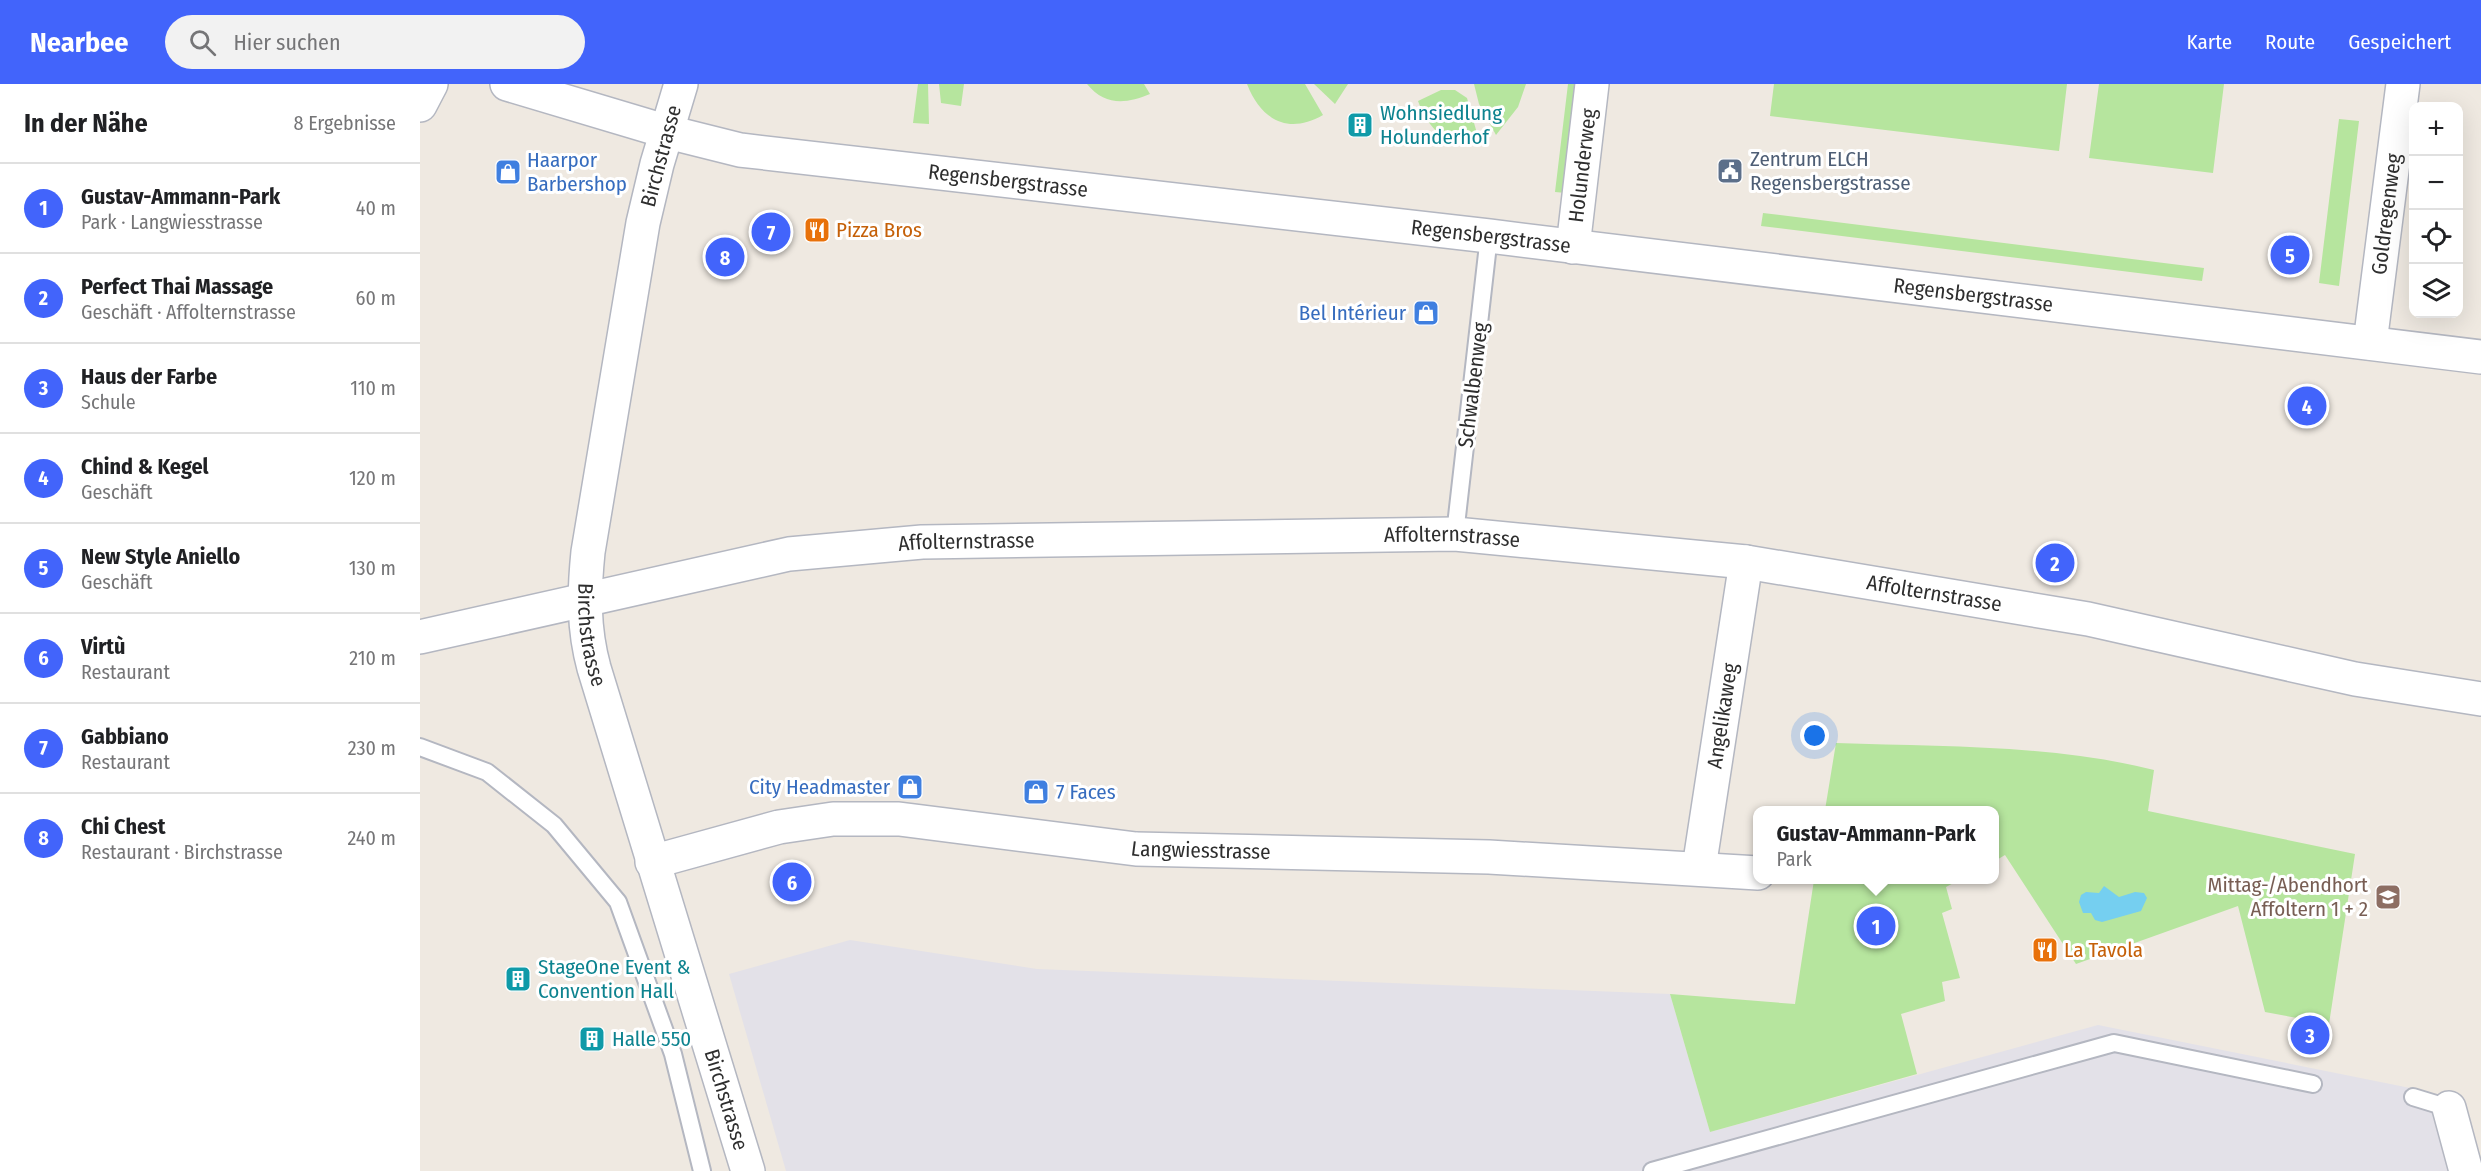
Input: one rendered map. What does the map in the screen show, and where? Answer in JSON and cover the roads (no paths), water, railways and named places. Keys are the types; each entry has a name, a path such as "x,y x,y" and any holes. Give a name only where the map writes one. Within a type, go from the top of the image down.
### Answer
{"street":[{"path":"420,105 431,84"},
{"name":"Regensbergstrasse","path":"507,84 668,132 740,150 1489,236 2481,357"},
{"name":"Birchstrasse","path":"681,84 657,164 642,230 593,518 584,600 590,654 748,1171"},
{"name":"Holunderweg","path":"1573,247 1592,84"},
{"name":"Goldregenweg","path":"2370,343 2403,84"},
{"name":"Affolternstrasse","path":"420,637 764,558 922,542 1455,534 1746,562 2088,619 2355,679 2481,699"},
{"name":"Angelikaweg","path":"1699,868 1746,562"},
{"name":"Langwiesstrasse","path":"652,862 779,827 833,819 899,819 1136,849 1489,857 1753,873"},
{"path":"2449,1108 2466,1171"}],"lane":[{"name":"Schwalbenweg","path":"1455,534 1489,236"},
{"path":"420,747 487,772 504,785 554,825 618,902 673,1054 702,1171"},
{"path":"1652,1171 2114,1042 2313,1084"},
{"path":"2413,1096 2449,1108"}],"water":[{"path":"2104,886 2119,897 2135,892 2144,893 2147,898 2141,911 2102,922 2095,920 2091,913 2083,913 2079,902 2081,895 2086,892 2099,893"}],"place":[{"name":"Wohnsiedlung Holunderhof","path":"1360,125"},
{"name":"Zentrum ELCH Regensbergstrasse","path":"1730,171"},
{"name":"Haarpor Barbershop","path":"508,172"},
{"name":"Pizza Bros","path":"817,230"},
{"name":"Gabbiano","path":"771,232"},
{"name":"New Style Aniello","path":"2290,255"},
{"name":"Chi Chest","path":"725,257"},
{"name":"Bel Intérieur","path":"1426,313"},
{"name":"Chind & Kegel","path":"2307,406"},
{"name":"Perfect Thai Massage","path":"2055,563"},
{"name":"City Headmaster","path":"910,787"},
{"name":"7 Faces","path":"1036,792"},
{"name":"Virtù","path":"792,882"},
{"name":"Mittag-/Abendhort Affoltern 1 + 2","path":"2388,897"},
{"name":"Gustav-Ammann-Park","path":"1876,926"},
{"name":"La Tavola","path":"2045,950"},
{"name":"StageOne Event & Convention Hall","path":"518,979"},
{"name":"Haus der Farbe","path":"2310,1035"},
{"name":"Halle 550","path":"592,1039"}]}
